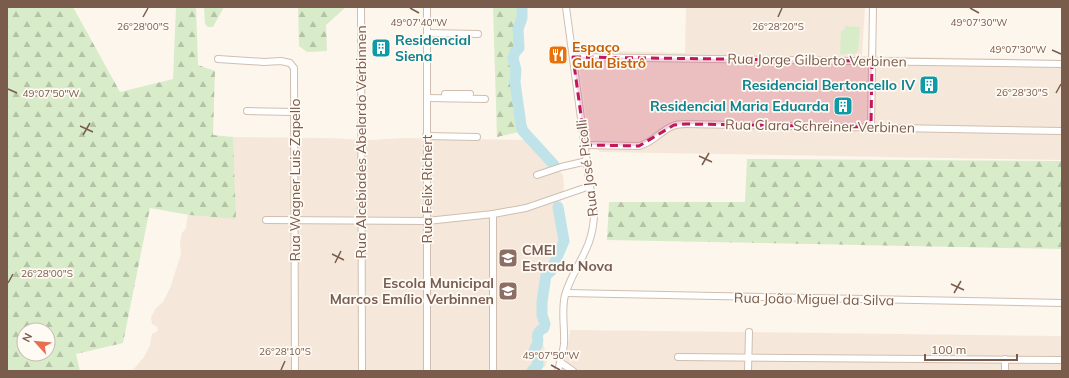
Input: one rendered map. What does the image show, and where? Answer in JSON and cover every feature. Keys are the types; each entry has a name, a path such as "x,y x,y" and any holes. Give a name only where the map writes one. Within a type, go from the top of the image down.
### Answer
{"street":[{"name":"Rua Felix Richert","path":"427,7 427,371"},
{"name":"Rua José Picolli","path":"558,371 564,343 563,308 566,294 586,251 593,230 594,215 566,7"},
{"path":"872,127 873,7"},
{"name":"Rua Alcebiades Abelardo Verbinnen","path":"361,8 362,371"},
{"path":"427,31 477,32"},
{"name":"Rua Jorge Gilberto Verbinen","path":"573,56 1062,64"},
{"name":"Rua Wagner Luis Zapello","path":"218,58 264,62 281,61 290,63 294,68 295,371"},
{"path":"427,96 470,94"},
{"path":"427,96 485,99"},
{"path":"247,111 295,112"},
{"name":"Rua Clara Schreiner Verbinen","path":"585,145 645,145 674,125 686,124 1062,131"},
{"path":"426,136 478,137"},
{"path":"537,175 561,167 587,161"},
{"path":"266,220 362,222 427,221 493,214 532,206 590,186"},
{"path":"493,214 493,371"},
{"name":"Rua João Miguel da Silva","path":"566,294 1062,303"},
{"path":"748,371 749,332"},
{"path":"678,357 1062,360"},
{"path":"1004,371 1005,359"},
{"path":"560,362 573,371"}],"highlighted area":[{"path":"573,57 872,61 871,127 686,124 674,125 639,146 585,145"}],"shaded area":[{"path":"686,7 865,7 862,56 1062,60 1062,160 600,152 589,140 577,50 685,53"},
{"path":"74,135 327,138 369,140 403,138 529,140 563,175 564,187 560,212 564,241 543,287 543,295 540,305 540,337 548,357 545,367 537,369 536,371 132,371 144,357 150,345 152,334 158,331 157,327 152,324 151,317 156,308 163,302 171,286 181,255 180,242 182,233 186,228 190,198"},
{"path":"570,330 1062,336 1062,371 564,371"}],"green space":[{"path":"7,7 73,7 120,92 173,79 176,7 196,7 198,65 215,71 213,135 233,137 236,219 190,215 150,208 123,343 76,354 80,371 7,371"},
{"path":"204,7 224,7 213,27 208,27 205,24"},
{"path":"298,7 346,7 326,25 327,51 307,52 299,46"},
{"path":"493,7 522,7 522,18 518,29 519,48 514,54 513,59 516,71 518,109 523,131 497,137"},
{"path":"845,26 860,27 858,51 854,54 840,54 841,32 845,29"},
{"path":"747,159 1062,161 1062,249 607,240 609,202 745,202"}],"waterway":[{"path":"522,7 522,18 518,29 519,48 515,52 513,58 516,70 515,82 521,125 523,131 554,165"},
{"path":"532,371 538,365 537,357 534,351 538,342 538,334 544,328 545,324 542,315 542,302 546,275 551,271 564,241 558,207"}],"place":[{"name":"Residencial Siena","path":"381,48"},
{"name":"Espaço Gula Bistrô","path":"558,55"},
{"name":"Residencial Bertoncello IV","path":"929,85"},
{"name":"Residencial Maria Eduarda","path":"843,106"},
{"name":"CMEI Estrada Nova","path":"508,258"},
{"name":"Escola Municipal Marcos Emílio Verbinnen","path":"508,291"}]}
